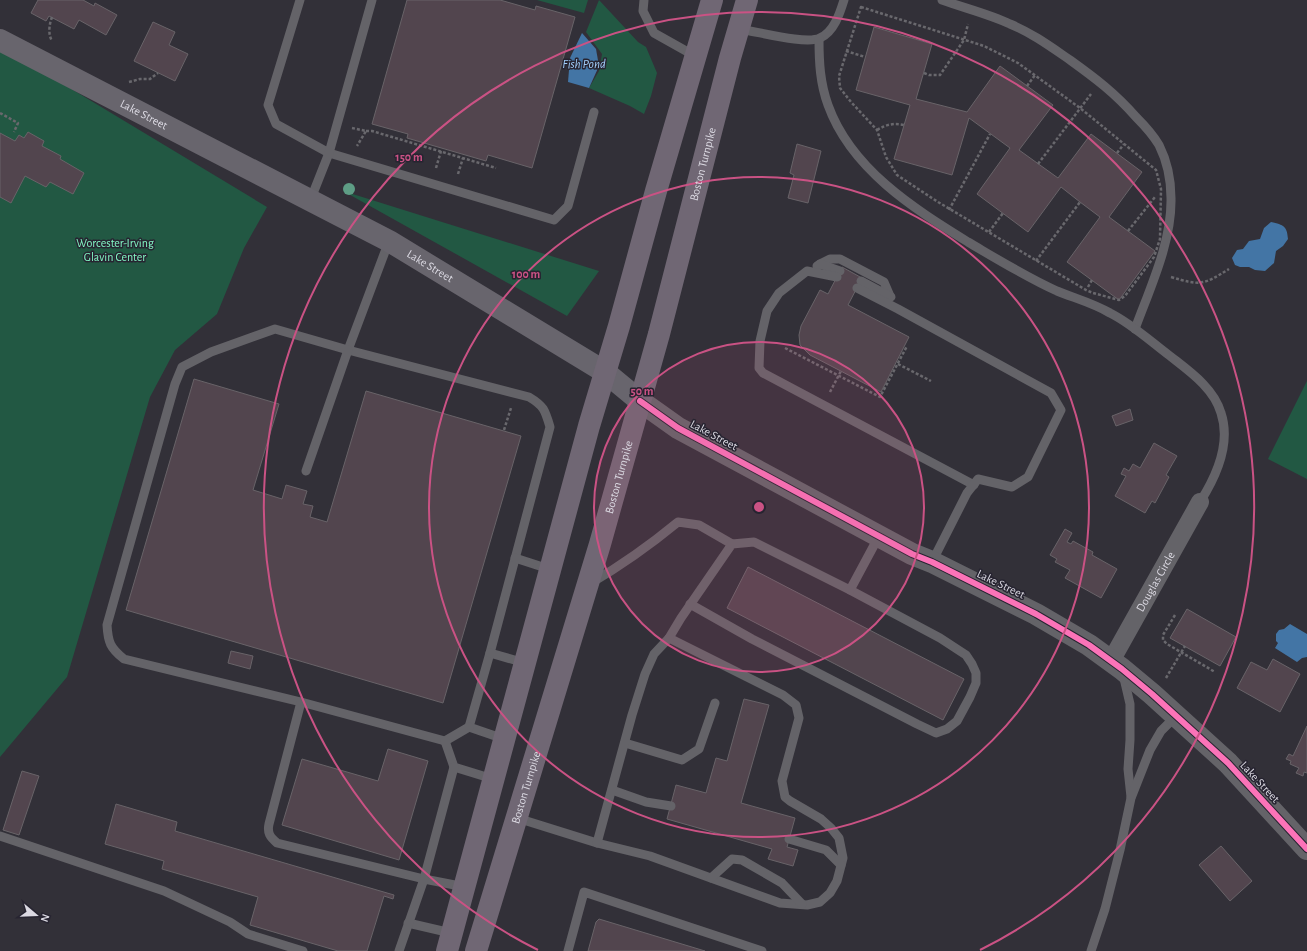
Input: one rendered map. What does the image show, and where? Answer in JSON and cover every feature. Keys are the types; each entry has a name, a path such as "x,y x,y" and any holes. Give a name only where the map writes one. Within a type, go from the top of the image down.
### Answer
{"highway":[{"path":"449,942 589,426 712,0"},
{"name":"Boston Turnpike","path":"476,951 588,584 659,334 738,29 747,0"}],"main road":[{"name":"Lake Street","path":"0,40 389,241 605,372 640,401"}],"street":[{"name":"Lake Street","path":"640,401 678,428 912,554 932,562 1036,614 1089,645 1117,665 1228,763 1307,849"},
{"name":"Douglas Circle","path":"1117,665 1200,502"}],"lane":[{"path":"300,0 268,105 276,124 329,153 554,220 568,206 594,112"},
{"path":"310,201 329,153 372,0"},
{"path":"644,0 643,11 654,33 696,56"},
{"path":"738,29 796,39 820,39 825,36 833,26 844,0"},
{"path":"942,0 1003,21 1022,30 1045,44 1107,88 1125,104 1152,134 1159,146 1168,171 1171,198 1169,226 1155,273 1135,329"},
{"path":"820,39 820,78 833,117 844,135 865,163 890,189 978,248 1058,291 1099,307 1135,329 1202,383 1216,402 1221,413 1224,433 1222,455 1214,476 1200,502"},
{"path":"306,471 348,350 389,241"},
{"path":"898,309 884,282 840,259 830,258 807,270 779,293 767,311 760,341 759,368 763,373 974,485"},
{"path":"807,270 838,274 820,264"},
{"path":"890,296 859,284 898,309 1051,393 1061,410 1028,477 1012,487 978,479 967,493 932,562"},
{"path":"275,329 348,350 529,397 540,404 546,414 550,427 469,727 446,741 301,702 124,659 115,652 108,640 107,625 175,384 182,367 211,352 275,329"},
{"path":"588,584 621,566 678,522 699,526 732,544 754,542 850,590 940,638 966,656 976,673 976,683 957,720 947,729 936,732 752,639 690,604"},
{"path":"850,590 879,536"},
{"path":"597,843 625,742 646,674 654,654 669,638 690,604 732,544"},
{"path":"515,558 550,569"},
{"path":"517,818 597,843 650,856 780,903 802,904 820,902 830,893 837,881 843,858 839,838 831,828 816,816 785,797 782,781 799,718 796,705 783,695 669,638"},
{"path":"490,653 525,663"},
{"path":"1117,665 1130,704 1128,769 1131,798"},
{"path":"301,702 269,824 268,832 270,838 277,843 424,879 465,886"},
{"path":"625,742 682,760 699,749 715,703"},
{"path":"1091,951 1105,909 1131,798 1161,731 1176,716"},
{"path":"469,727 504,739"},
{"path":"399,951 424,879 454,767 446,741"},
{"path":"454,767 493,779"},
{"path":"612,790 646,802 671,806"},
{"path":"0,836 164,891 230,922 248,934 303,951"},
{"path":"790,840 826,850 841,865"},
{"path":"711,878 732,859 742,860 782,883 802,904"},
{"path":"568,951 584,892 762,951"},
{"path":"408,923 449,942"}],"path":[{"path":"861,7 964,40 984,46 1018,63 1080,108 1156,170 1161,189 1160,239 1154,257 1125,296 1118,300 1093,293 949,209 898,175 886,156 877,130 840,88 839,76 861,7"},
{"path":"924,73 929,75 940,75 964,40"},
{"path":"846,51 866,57"},
{"path":"1027,86 1035,75"},
{"path":"1038,164 1080,108"},
{"path":"0,113 18,123 14,132"},
{"path":"337,124 372,131 496,168"},
{"path":"877,130 884,126 895,124 904,126"},
{"path":"348,159 366,131"},
{"path":"941,224 990,134"},
{"path":"1117,153 1124,144"},
{"path":"1128,232 1161,189"},
{"path":"1026,275 1080,202"},
{"path":"978,248 1003,213"},
{"path":"1155,273 1192,284 1208,282 1229,269"},
{"path":"785,348 880,397 907,346"},
{"path":"898,364 931,381"},
{"path":"838,376 841,371"},
{"path":"504,430 515,394"},
{"path":"1175,615 1163,635 1163,640 1167,644 1215,672"},
{"path":"1166,678 1185,646"}],"green space":[{"path":"537,0 588,0 584,13"},
{"path":"599,0 638,42 646,47 657,73 651,96 644,114 630,106 589,88 599,71 602,54 586,32"},
{"name":"Worcester-Irving Glavin Center","path":"0,46 267,207 244,248 217,314 175,350 150,397 67,677 0,757"},
{"path":"343,191 599,271 567,316"},
{"path":"1307,381 1307,479 1268,459"}],"water":[{"name":"Fish Pond","path":"582,33 596,49 599,66 589,88 568,82 570,58"},
{"path":"1271,222 1279,224 1286,229 1288,239 1283,246 1276,251 1274,263 1265,271 1235,265 1232,258 1237,250 1243,249 1249,241 1260,239 1264,228"},
{"path":"1290,624 1307,634 1307,657 1302,658 1297,662 1275,648 1278,643 1276,641 1276,634 1279,630 1284,629"}],"building":[{"path":"38,0 83,0 94,6 95,3 117,15 106,35 79,20 74,29 49,16 46,21 31,13"},
{"path":"407,0 500,0 535,10 536,6 575,17 532,168 488,155 486,161 407,138 408,134 372,124"},
{"path":"153,22 175,32 169,45 188,54 175,81 134,61"},
{"path":"874,27 932,44 916,99 967,112 1000,66 1053,105 1019,150 1058,178 1091,134 1142,172 1109,217 1155,251 1119,300 1067,262 1100,217 1061,187 1028,232 977,194 1010,148 969,118 952,175 894,159 910,105 856,90"},
{"path":"28,132 44,141 42,146 61,156 60,159 84,173 73,194 50,182 46,187 25,176 11,203 0,197 0,133 15,141 19,135 24,138"},
{"path":"797,144 821,151 808,203 788,198 794,175 790,173"},
{"path":"842,267 862,278 848,305 909,337 881,392 810,355 800,345 799,335 801,326 820,290 828,294"},
{"path":"194,379 279,404 253,490 282,499 286,485 307,491 303,504 313,506 310,517 327,522 366,391 521,436 443,703 126,610"},
{"path":"1130,409 1133,420 1116,426 1112,416"},
{"path":"1154,443 1177,456 1166,475 1169,477 1155,503 1152,501 1145,513 1115,496 1126,476 1121,474 1124,468 1129,471 1133,464 1140,468"},
{"path":"1065,529 1072,533 1067,542 1071,544 1073,541 1093,552 1092,555 1117,569 1101,598 1065,578 1070,570 1055,562 1057,559 1050,555"},
{"path":"748,567 964,679 943,720 727,608"},
{"path":"1187,609 1236,637 1220,666 1170,638"},
{"path":"231,651 253,656 250,669 228,663"},
{"path":"1273,659 1300,674 1280,712 1237,688 1251,662 1267,670"},
{"path":"744,699 769,705 741,803 795,818 787,847 798,850 793,866 768,859 772,849 667,819 676,785 706,793 716,758 727,761"},
{"path":"1307,726 1307,773 1304,772 1303,776 1296,773 1299,768 1290,764 1291,761 1286,759 1289,754 1293,756"},
{"path":"388,749 428,761 399,860 282,825 302,759 378,781"},
{"path":"22,771 39,776 19,835 3,830"},
{"path":"116,804 177,822 175,831 394,895 393,899 384,896 367,951 338,951 250,925 258,897 162,869 164,861 105,844"},
{"path":"1221,846 1252,881 1230,901 1199,865"},
{"path":"599,919 705,951 588,951 596,922"}],"cycle path":[{"path":"640,401 678,428 912,554 932,562 1036,614 1089,645 1122,669 1152,694 1228,763 1307,849"}]}
